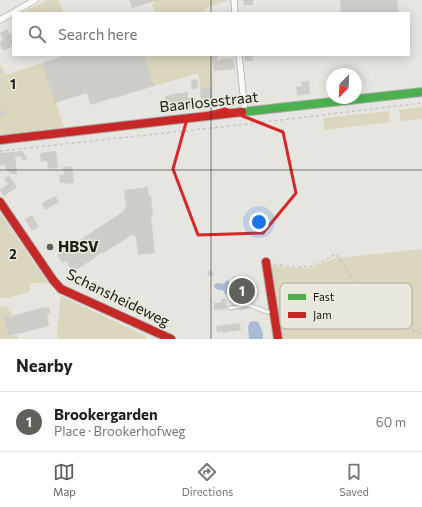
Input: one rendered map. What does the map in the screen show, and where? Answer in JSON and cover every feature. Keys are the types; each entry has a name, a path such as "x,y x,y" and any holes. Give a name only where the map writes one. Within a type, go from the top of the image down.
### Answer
{"street":[{"path":"14,12 35,0"},
{"path":"234,0 235,12"},
{"path":"0,20 12,13"},
{"path":"239,56 245,112"},
{"name":"Baarlosestraat","path":"0,140 422,92"},
{"name":"Schansheideweg","path":"0,202 53,280 61,289 171,339"},
{"path":"266,262 278,339"}],"lane":[{"path":"230,308 248,305 267,312 274,311"}],"path":[{"path":"0,151 231,126 422,103"},
{"path":"266,262 285,266 309,266 315,265 336,254 356,283"},
{"path":"410,329 420,333 422,336"}],"highlighted area":[{"path":"225,109 283,132 296,193 263,233 198,235 173,169 187,119"}],"shaded area":[{"path":"47,0 58,0 64,12 24,12"},
{"path":"154,0 229,0 208,7 205,9 205,12 156,12 152,4 155,3"},
{"path":"141,56 211,56 213,87 201,89 198,73 151,87"},
{"path":"42,63 64,128 0,136 0,65 6,75"},
{"path":"422,107 422,119 401,121 399,110"},
{"path":"389,111 390,122 325,130 323,118"},
{"path":"0,214 48,283 31,283 29,292 7,298 0,298"},
{"path":"422,249 422,339 280,339 270,265 308,268 338,258"},
{"path":"61,296 146,336 145,339 57,339"},
{"path":"6,306 12,315 4,319 8,336 17,335 19,339 0,339 0,307"}],"water":[{"path":"227,280 229,281 231,294 225,294 224,291 217,289 214,286 218,283 223,284"},
{"path":"250,322 258,322 263,333 263,339 249,339 248,326"}],"building":[{"path":"130,0 154,0 155,1 132,8"},
{"path":"243,0 253,0 253,5 244,5"},
{"path":"340,0 397,0 399,12 341,12"},
{"path":"7,29 9,34 11,33 12,35 12,46 10,45 11,47 3,51 0,41 3,40 0,33"},
{"path":"63,56 144,56 154,86 90,105 87,93 55,103 42,63"},
{"path":"211,56 217,56 218,61 220,59 233,58 235,69 214,71"},
{"path":"244,56 252,56 253,61 245,61"},
{"path":"197,79 198,88 192,89 191,80"},
{"path":"309,81 310,94 297,96 296,87 302,86 301,82"},
{"path":"212,88 213,98 201,99 200,89"},
{"path":"188,92 188,98 195,97 196,106 166,109 165,98 167,95"},
{"path":"5,110 6,114 1,117 0,112"},
{"path":"22,151 27,158 24,161 20,156 15,157 17,174 10,174 4,165 0,165 0,153"},
{"path":"56,151 58,168 48,169 47,161 41,162 40,153"},
{"path":"72,166 74,183 60,183 59,175 64,175 63,167"},
{"path":"9,175 17,187 4,196 0,190 8,184 4,179"},
{"path":"148,187 149,196 151,196 153,217 151,217 155,253 138,255 136,238 132,235 103,253 102,252 73,272 66,261 62,263 57,255 124,211 126,206 124,190"},
{"path":"55,196 59,202 45,210 42,203"},
{"path":"32,215 39,227 32,231 25,219"},
{"path":"209,270 214,273 212,277 207,275"},
{"path":"246,282 248,299 239,300 238,291 234,291 233,284"},
{"path":"221,299 226,299 227,309 214,310 214,303 221,302"},
{"path":"49,307 50,313 47,314 49,326 8,336 4,318"},
{"path":"240,323 241,330 223,333 223,331 217,332 216,326"}],"traffic: fast":[{"path":"242,112 422,92"}],"traffic: jam":[{"path":"0,140 242,112"},
{"path":"0,202 53,280 61,289 171,339"},
{"path":"266,262 278,339"}],"place":[{"name":"HBSV","path":"50,247"},
{"name":"Brookergarden","path":"242,291"}]}
